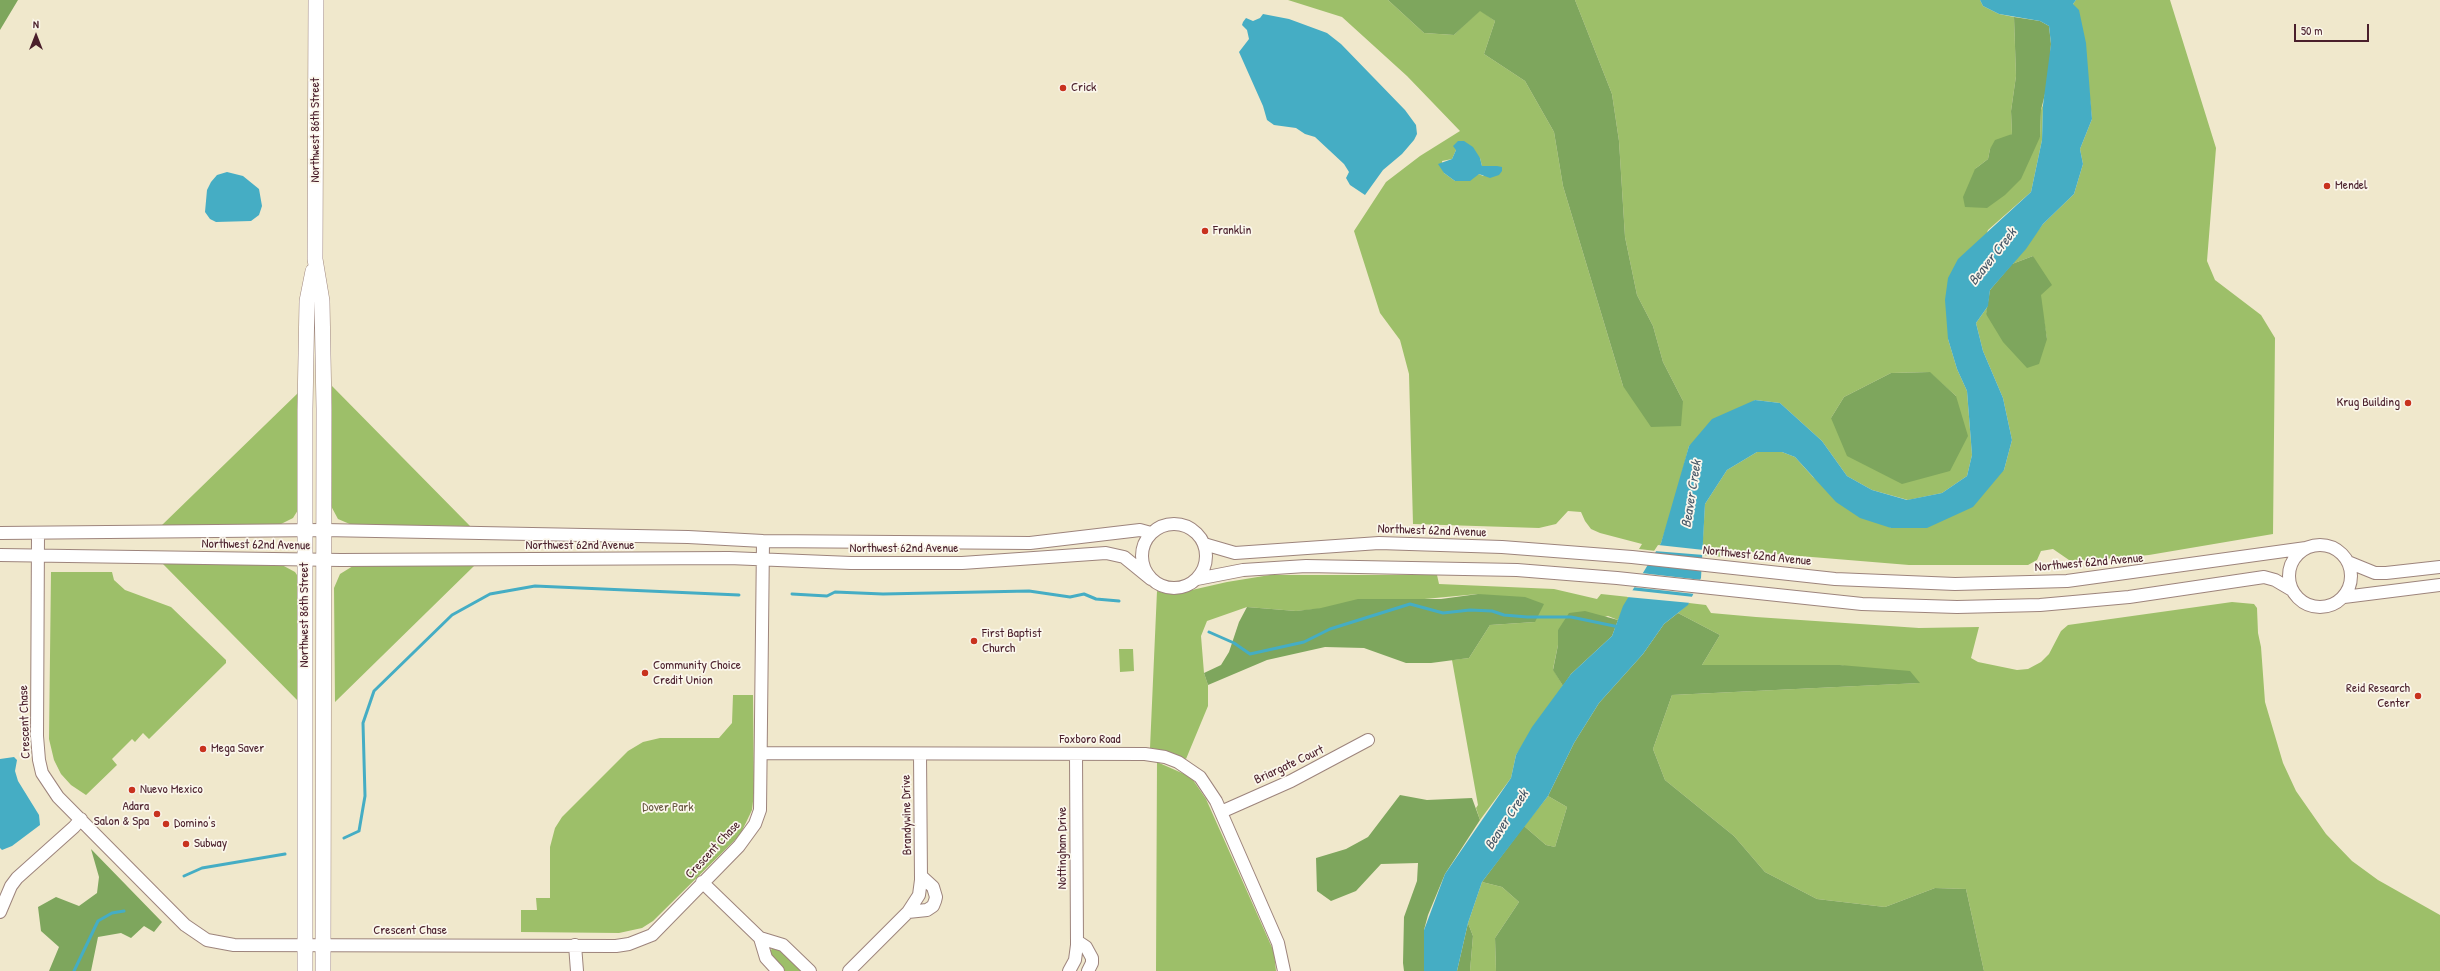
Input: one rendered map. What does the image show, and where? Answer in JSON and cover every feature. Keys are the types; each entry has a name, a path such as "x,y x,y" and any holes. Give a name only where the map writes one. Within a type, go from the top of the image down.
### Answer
{"main road":[{"name":"Northwest 86th Street","path":"316,0 316,259 322,301 324,530 323,971"},
{"name":"Northwest 86th Street","path":"305,971 305,530 308,301 316,259"}],"street":[{"path":"1197,579 1205,562 1204,544 1197,533 1186,526 1174,524 1162,526 1151,533 1144,543 1141,556 1144,568 1151,579 1161,586 1174,588 1186,586 1197,579 1243,570 1306,566 1517,570 1617,578 1862,604 1957,607 2040,605 2129,597 2264,577 2275,580 2292,590 2300,600 2316,607 2334,604 2344,597 2350,586 2352,574 2348,562 2341,553 2330,547 2318,545 2306,548 2296,556 2290,566 2289,579 2292,590"},
{"name":"Northwest 62nd Avenue","path":"0,533 38,534 324,530 680,537 763,541 1030,543 1140,530 1151,533"},
{"name":"Crescent Chase","path":"38,534 36,570 39,760 48,784 195,933 220,944 305,946 616,946 641,941 652,935 702,882 740,846 755,824 761,795 763,541"},
{"name":"Northwest 62nd Avenue","path":"1204,544 1235,553 1379,543 1502,547 1632,557 1835,579 1947,584 2067,581 2306,548"},
{"name":"Northwest 62nd Avenue","path":"0,555 305,560 763,559 851,563 962,563 1106,554 1124,557 1151,579"},
{"path":"2348,562 2375,573 2440,567"},
{"path":"2344,597 2440,585"},
{"name":"Briargate Court","path":"1221,812 1291,781 1368,740"},
{"name":"Foxboro Road","path":"761,753 1150,755 1178,762 1200,777 1209,788 1221,812 1278,943 1284,971"},
{"name":"Brandywine Drive","path":"849,971 908,912 919,895 921,876 920,754"},
{"name":"Nottingham Drive","path":"1069,971 1075,960 1077,941 1076,754"},
{"path":"0,912 11,886 17,878 81,819"},
{"path":"908,912 927,910 933,906 935,901 936,897 933,887 921,876"},
{"path":"702,882 760,938 783,945 810,971"},
{"path":"760,938 766,958 778,971"},
{"path":"1077,941 1086,948 1092,958 1092,963 1088,971"},
{"path":"575,946 578,971"}],"green space":[{"path":"0,0 18,0 0,30"},
{"path":"1288,0 1388,0 1424,33 1454,35 1480,10 1495,21 1484,54 1525,81 1554,132 1563,186 1623,386 1683,401 1663,362 1653,326 1637,295 1625,237 1619,141 1612,94 1575,0 1980,0 1983,6 1999,14 2014,17 2016,76 2011,111 2012,134 1990,149 1988,159 1975,169 2040,137 2041,110 2043,105 2042,140 2031,192 1988,230 1948,339 1957,369 1967,391 1972,455 1967,476 1942,493 1908,500 1872,490 1847,476 1822,441 1780,403 1755,400 1689,446 1673,507 1661,543 1656,551 1639,549 1642,544 1600,533 1591,529 1581,512 1568,511 1556,524 1539,528 1413,524 1409,374 1400,340 1380,313 1354,231 1386,182 1420,156 1460,131 1407,76 1342,17","holes":["1456,150 1480,158 1482,166 1497,166 1483,176 1479,174 1455,181 1444,173 1442,161 1452,159","1929,372 1956,396 1831,418 1844,397 1891,373"]},
{"path":"1388,0 1575,0 1612,94 1619,141 1625,237 1637,295 1653,326 1663,362 1683,401 1681,426 1651,427 1623,386 1563,186 1554,132 1525,81 1484,54 1495,21 1480,11 1454,35 1424,33"},
{"path":"2076,0 2170,0 2216,148 2207,261 2215,280 2261,315 2275,338 2273,534 2149,555 2080,561 2069,560 2053,549 2041,551 2037,560 2028,565 1909,565 1751,552 1749,555 1736,558 1702,555 1705,504 1727,470 1757,452 1782,452 1795,457 1813,477 1891,528 2004,470 2012,440 2003,398 1983,351 1976,323 1988,306 1986,314 2047,339 2033,256 2012,264 2043,224 2074,194 2083,164 2080,149 2092,119 2089,90 2073,4"},
{"path":"2014,17 2040,21 2049,26 2051,44 2048,82 2041,110 2040,137 2021,179 2005,195 1987,208 1965,207 1963,197 1975,169 1988,159 1990,149 1995,140 2012,134 2011,111 2016,76"},
{"path":"2033,256 2052,285 2041,295 2047,339 2039,364 2027,368 2003,342 1986,314 1990,290 2012,264"},
{"path":"1930,372 1956,396 1968,436 1950,471 1902,484 1847,456 1831,418 1844,397 1891,373"},
{"path":"332,386 470,526 352,525 338,519 331,506"},
{"path":"299,392 298,510 293,518 279,525 161,526"},
{"path":"162,563 282,565 295,572 299,578 299,702"},
{"path":"353,566 474,566 335,702 334,588 340,574"},
{"path":"51,572 112,572 114,580 125,590 171,607 226,660 226,663 149,739 143,733 135,742 132,739 112,759 117,765 86,795 71,785 61,774 54,760 49,739"},
{"path":"1270,575 1437,575 1439,584 1554,589 1597,599 1601,594 1629,597 1618,620 1608,616 1558,630 1558,645 1553,669 1563,686 1516,755 1511,778 1480,820 1476,808 1478,805 1452,660 1469,658 1490,625 1535,622 1478,594 1296,611 1247,607 1207,621 1201,636 1204,673 1208,685 1208,706 1186,759 1167,751 1150,748 1157,591 1168,594 1183,592 1227,582"},
{"path":"1478,594 1525,597 1544,604 1535,622 1490,625 1469,658 1431,663 1406,663 1364,648 1325,647 1267,660 1208,685 1204,673 1221,665 1229,652 1239,622 1247,607 1296,611 1321,608 1358,599 1441,599"},
{"path":"2232,602 2254,604 2257,608 2265,702 2283,763 2296,791 2326,834 2352,861 2378,880 2440,915 2440,971 1984,971 1966,889 1935,888 1885,907 1817,899 1765,872 1734,836 1665,780 1653,749 1672,695 1919,683 1840,665 1702,665 1720,635 1678,613 1689,603 1706,605 1711,613 1756,617 1919,628 1979,627 1971,658 1978,662 2017,670 2028,669 2041,662 2049,654 2061,631 2068,625"},
{"path":"1585,611 1618,620 1612,636 1571,674 1563,686 1553,670 1558,645 1558,630 1569,613"},
{"path":"1678,613 1720,635 1702,665 1840,665 1910,671 1920,683 1672,695 1653,749 1665,780 1734,836 1765,872 1817,899 1885,907 1935,888 1966,889 1984,971 1496,971 1495,938 1519,902 1502,887 1482,882 1524,826 1546,845 1555,847 1567,807 1548,796 1574,743 1599,703 1643,654 1664,624"},
{"path":"1119,649 1133,649 1134,671 1120,672"},
{"name":"Dover Park","path":"733,695 753,695 754,793 752,810 740,835 653,921 642,928 619,933 521,932 521,910 537,910 536,898 550,898 550,847 555,828 562,817 628,751 643,742 660,738 719,738 732,723"},
{"path":"1157,762 1191,777 1206,799 1274,952 1276,971 1156,971"},
{"path":"1400,795 1427,800 1472,798 1480,820 1445,874 1428,915 1424,930 1424,971 1404,971 1403,963 1404,917 1417,881 1418,863 1381,864 1356,891 1331,901 1317,891 1316,858 1346,849 1368,837"},
{"path":"1548,796 1567,807 1555,847 1546,845 1524,826"},
{"path":"91,849 162,922 154,932 144,926 131,938 121,933 98,937 91,971 49,971 59,947 41,931 38,907 56,897 79,906 97,893 99,877"},
{"path":"1482,882 1502,887 1519,902 1495,938 1496,971 1470,971 1473,936 1468,923"},
{"path":"1468,923 1473,936 1470,971 1457,971"},
{"path":"777,946 805,971 785,971 772,958 770,953 772,948"}],"water":[{"name":"Beaver Creek","path":"1980,0 2076,0 2073,4 2079,10 2086,43 2092,119 2080,149 2083,164 2074,194 2043,224 2026,249 1990,290 1988,306 1976,323 1983,351 2003,398 2012,440 2004,470 1973,507 1927,528 1891,528 1860,518 1836,502 1795,457 1782,452 1757,452 1727,470 1705,504 1701,578 1688,605 1664,624 1643,654 1599,703 1574,743 1548,796 1482,882 1468,923 1457,971 1424,971 1424,930 1445,874 1511,778 1516,755 1532,727 1571,674 1612,636 1623,606 1661,543 1689,446 1712,419 1755,400 1780,403 1822,441 1847,476 1872,490 1907,500 1942,493 1967,476 1972,455 1967,391 1957,369 1948,339 1945,300 1948,278 1958,259 2031,192 2042,140 2043,105 2051,44 2049,26 2040,21 1999,14 1983,6"},
{"path":"1263,14 1289,19 1327,33 1341,44 1405,110 1416,125 1417,134 1414,140 1402,154 1383,170 1365,195 1350,185 1346,178 1349,172 1344,164 1315,137 1305,134 1296,128 1274,125 1267,120 1263,106 1239,52 1249,39 1247,30 1242,25 1243,22 1246,18 1253,21 1260,18"},
{"path":"1458,141 1464,141 1473,147 1480,158 1482,166 1502,167 1502,171 1499,175 1490,178 1479,174 1470,181 1455,181 1444,173 1438,164 1452,159 1456,150 1453,146"},
{"path":"227,172 243,176 259,189 262,206 259,215 251,221 216,222 210,219 205,212 207,190 211,182 217,175"},
{"path":"14,757 17,760 15,771 18,781 39,815 40,825 12,846 2,850 0,848 0,759"}],"pier":[{"path":"1658,545 1704,550 1704,555 1654,551"},
{"path":"1641,573 1702,580 1695,594 1632,587"},
{"path":"1630,590 1694,597 1691,603 1627,597"}],"waterway":[{"path":"344,838 359,831 365,796 363,723 374,691 452,615 490,594 535,586 739,595"},
{"path":"792,594 827,596 835,592 883,594 1029,591 1070,597 1084,594 1096,599 1119,601"},
{"path":"1209,632 1234,643 1250,654 1304,642 1330,629 1410,604 1443,613 1470,610 1492,611 1504,615 1527,617 1571,617 1619,627"},
{"path":"184,876 202,868 285,854"},
{"path":"74,971 98,921 112,913 124,911"}],"place":[{"name":"Crick","path":"1063,88"},
{"name":"Mendel","path":"2327,186"},
{"name":"Franklin","path":"1205,231"},
{"name":"Krug Building","path":"2408,403"},
{"name":"First Baptist Church","path":"974,641"},
{"name":"Community Choice Credit Union","path":"645,673"},
{"name":"Reid Research Center","path":"2418,696"},
{"name":"Mega Saver","path":"203,749"},
{"name":"Nuevo Mexico","path":"132,790"},
{"name":"Adara Salon & Spa","path":"157,814"},
{"name":"Domino's","path":"166,824"},
{"name":"Subway","path":"186,844"}]}
